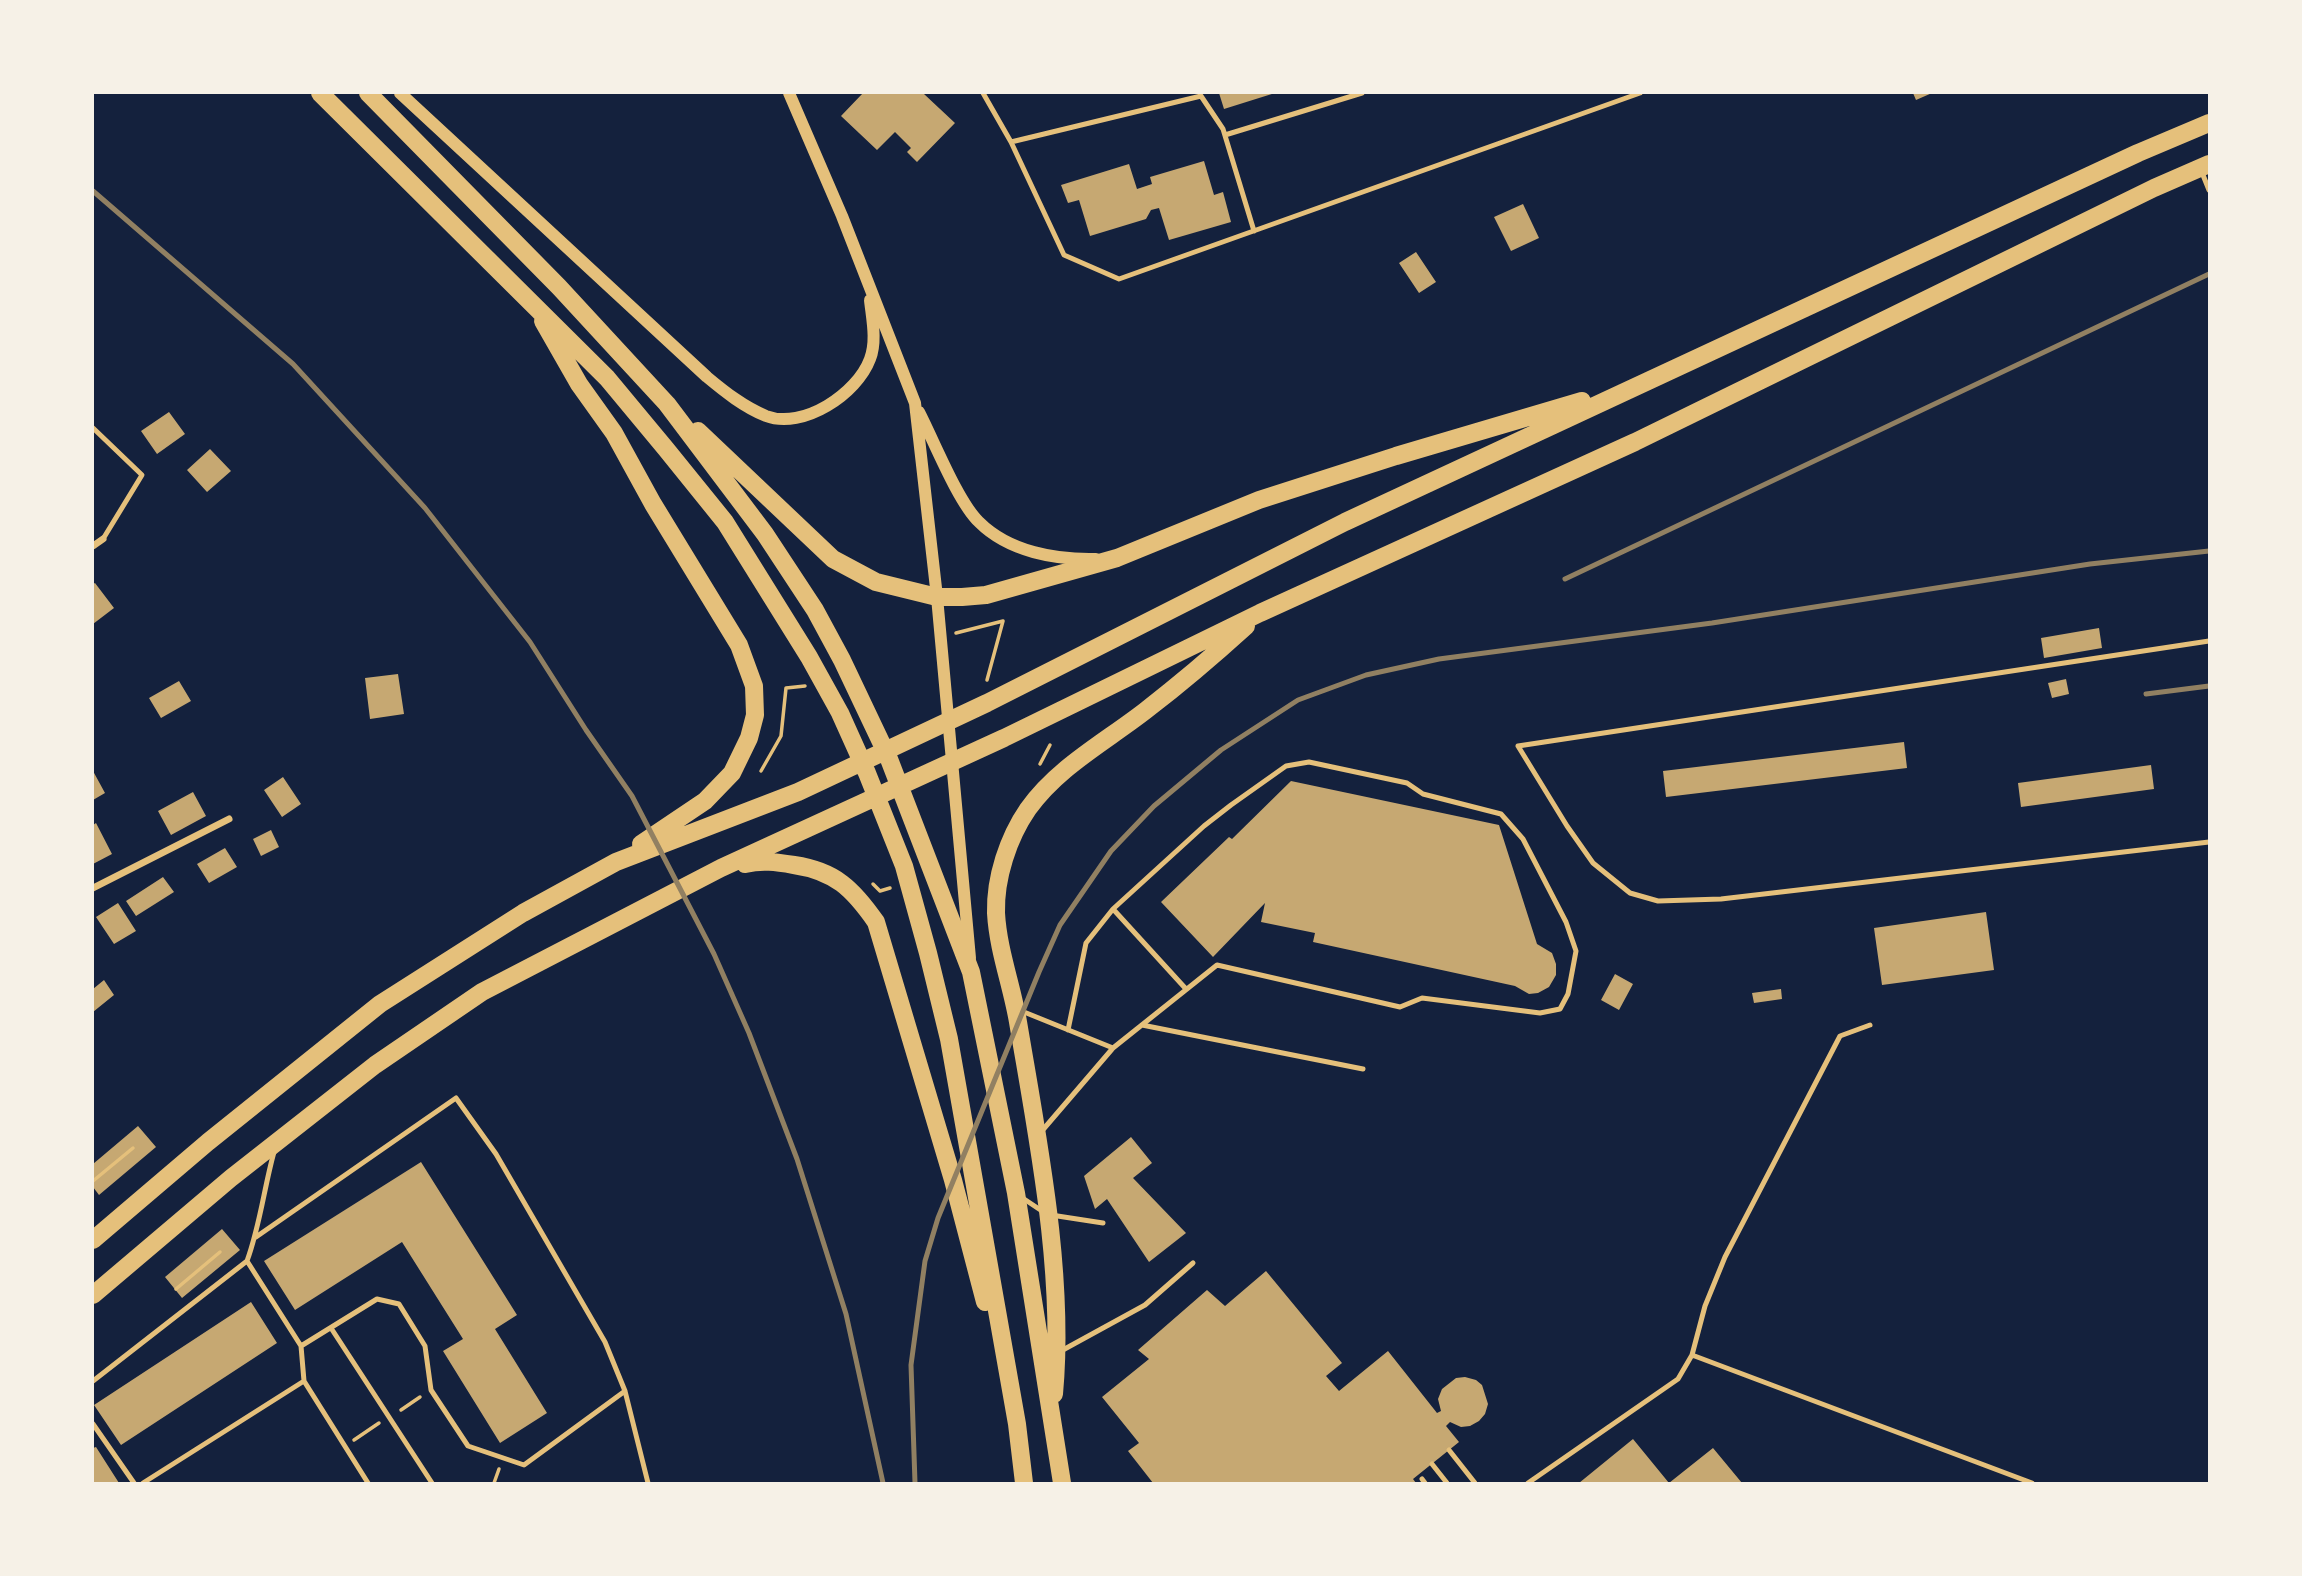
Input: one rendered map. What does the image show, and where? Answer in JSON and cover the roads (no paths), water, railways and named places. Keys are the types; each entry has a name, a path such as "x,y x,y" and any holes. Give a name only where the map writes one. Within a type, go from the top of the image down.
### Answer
{"main road":[{"path":"320,93 493,267 531,300 607,379 725,522 809,657 840,713 904,866 949,1039 1017,1424 1024,1483"},
{"path":"369,93 441,170 559,287 667,404 765,534 815,610 842,660 889,759 971,972 1016,1193 1062,1483"},
{"path":"616,862 798,792 987,703 1345,522 2138,153 2209,123"},
{"path":"93,1295 276,1142 375,1065 482,992 721,868 1004,738 1260,613 1635,442 2154,188 2205,166"},
{"path":"93,1240 208,1142 380,1004 523,913 616,862 705,801 732,773 749,738 754,715 754,686 740,645 653,504 614,433 579,384 531,300"},
{"path":"667,404 710,441 789,520 833,559 876,582 937,597 986,595 1117,558 1259,499 1636,386"},
{"path":"1051,1422 1058,1352 1049,1215 1016,1008 1001,947 996,912 1000,876 1009,844 1027,810 1051,781 1198,669 1260,613"},
{"path":"721,868 764,860 812,867 838,879 858,897 876,922 953,1180 1017,1424"}],"street":[{"path":"400,93 707,377 733,398 768,417 795,419 820,410 842,397 856,384 870,358 874,330 868,282"},
{"path":"789,93 915,403 963,499 979,522 1007,542 1045,556 1117,558"},
{"path":"915,403 937,597 971,972"},
{"path":"93,546 103,539"},
{"path":"93,888 229,819"}],"lane":[{"path":"992,93 984,96 1010,142 1064,256 1119,279 1640,93"},
{"path":"1225,135 1362,93"},
{"path":"1010,142 1200,94 1223,129 1254,231"},
{"path":"2205,166 2209,190"},
{"path":"93,428 142,475 103,539"},
{"path":"2209,641 1518,746 1592,863 1630,893 1658,901 1721,899 2209,842"},
{"path":"1037,1137 1113,1048 1217,965 1400,1007 1422,998 1540,1013 1560,1009 1568,994 1576,951 1566,922 1523,839 1501,814 1423,794 1407,783 1385,777 1309,762 1286,766 1231,805 1204,826 1114,909 1086,943 1068,1030"},
{"path":"1114,909 1186,989"},
{"path":"1016,1008 1113,1048"},
{"path":"1528,1483 1678,1379 1692,1355 1705,1306 1725,1257 1840,1036 1870,1024"},
{"path":"1142,1025 1363,1069"},
{"path":"256,1237 456,1098 503,1166 604,1342 625,1391 648,1483"},
{"path":"93,1381 247,1261 256,1237 264,1188 276,1142"},
{"path":"1016,1193 1049,1215 1103,1223"},
{"path":"247,1261 301,1346 304,1381 368,1483"},
{"path":"1058,1352 1145,1305 1193,1263"},
{"path":"301,1346 377,1299 399,1304 425,1346 431,1390 468,1446 524,1465 625,1391"},
{"path":"331,1328 432,1483"},
{"path":"1692,1355 2032,1483"},
{"path":"143,1483 304,1381"},
{"path":"93,1424 134,1483"},
{"path":"1449,1450 1475,1483"},
{"path":"1432,1464 1447,1483"}],"railway":[{"path":"93,191 293,364 425,508 530,642 632,796 714,954 749,1033 797,1159 846,1314 883,1483"},
{"path":"1565,579 2209,274"},
{"path":"915,1483 911,1365 925,1261 938,1218 1039,972 1060,925 1111,851 1154,806 1221,750 1298,700 1366,675 1439,659 1712,623 2090,564 2209,551"},
{"path":"2146,694 2209,686"}]}
